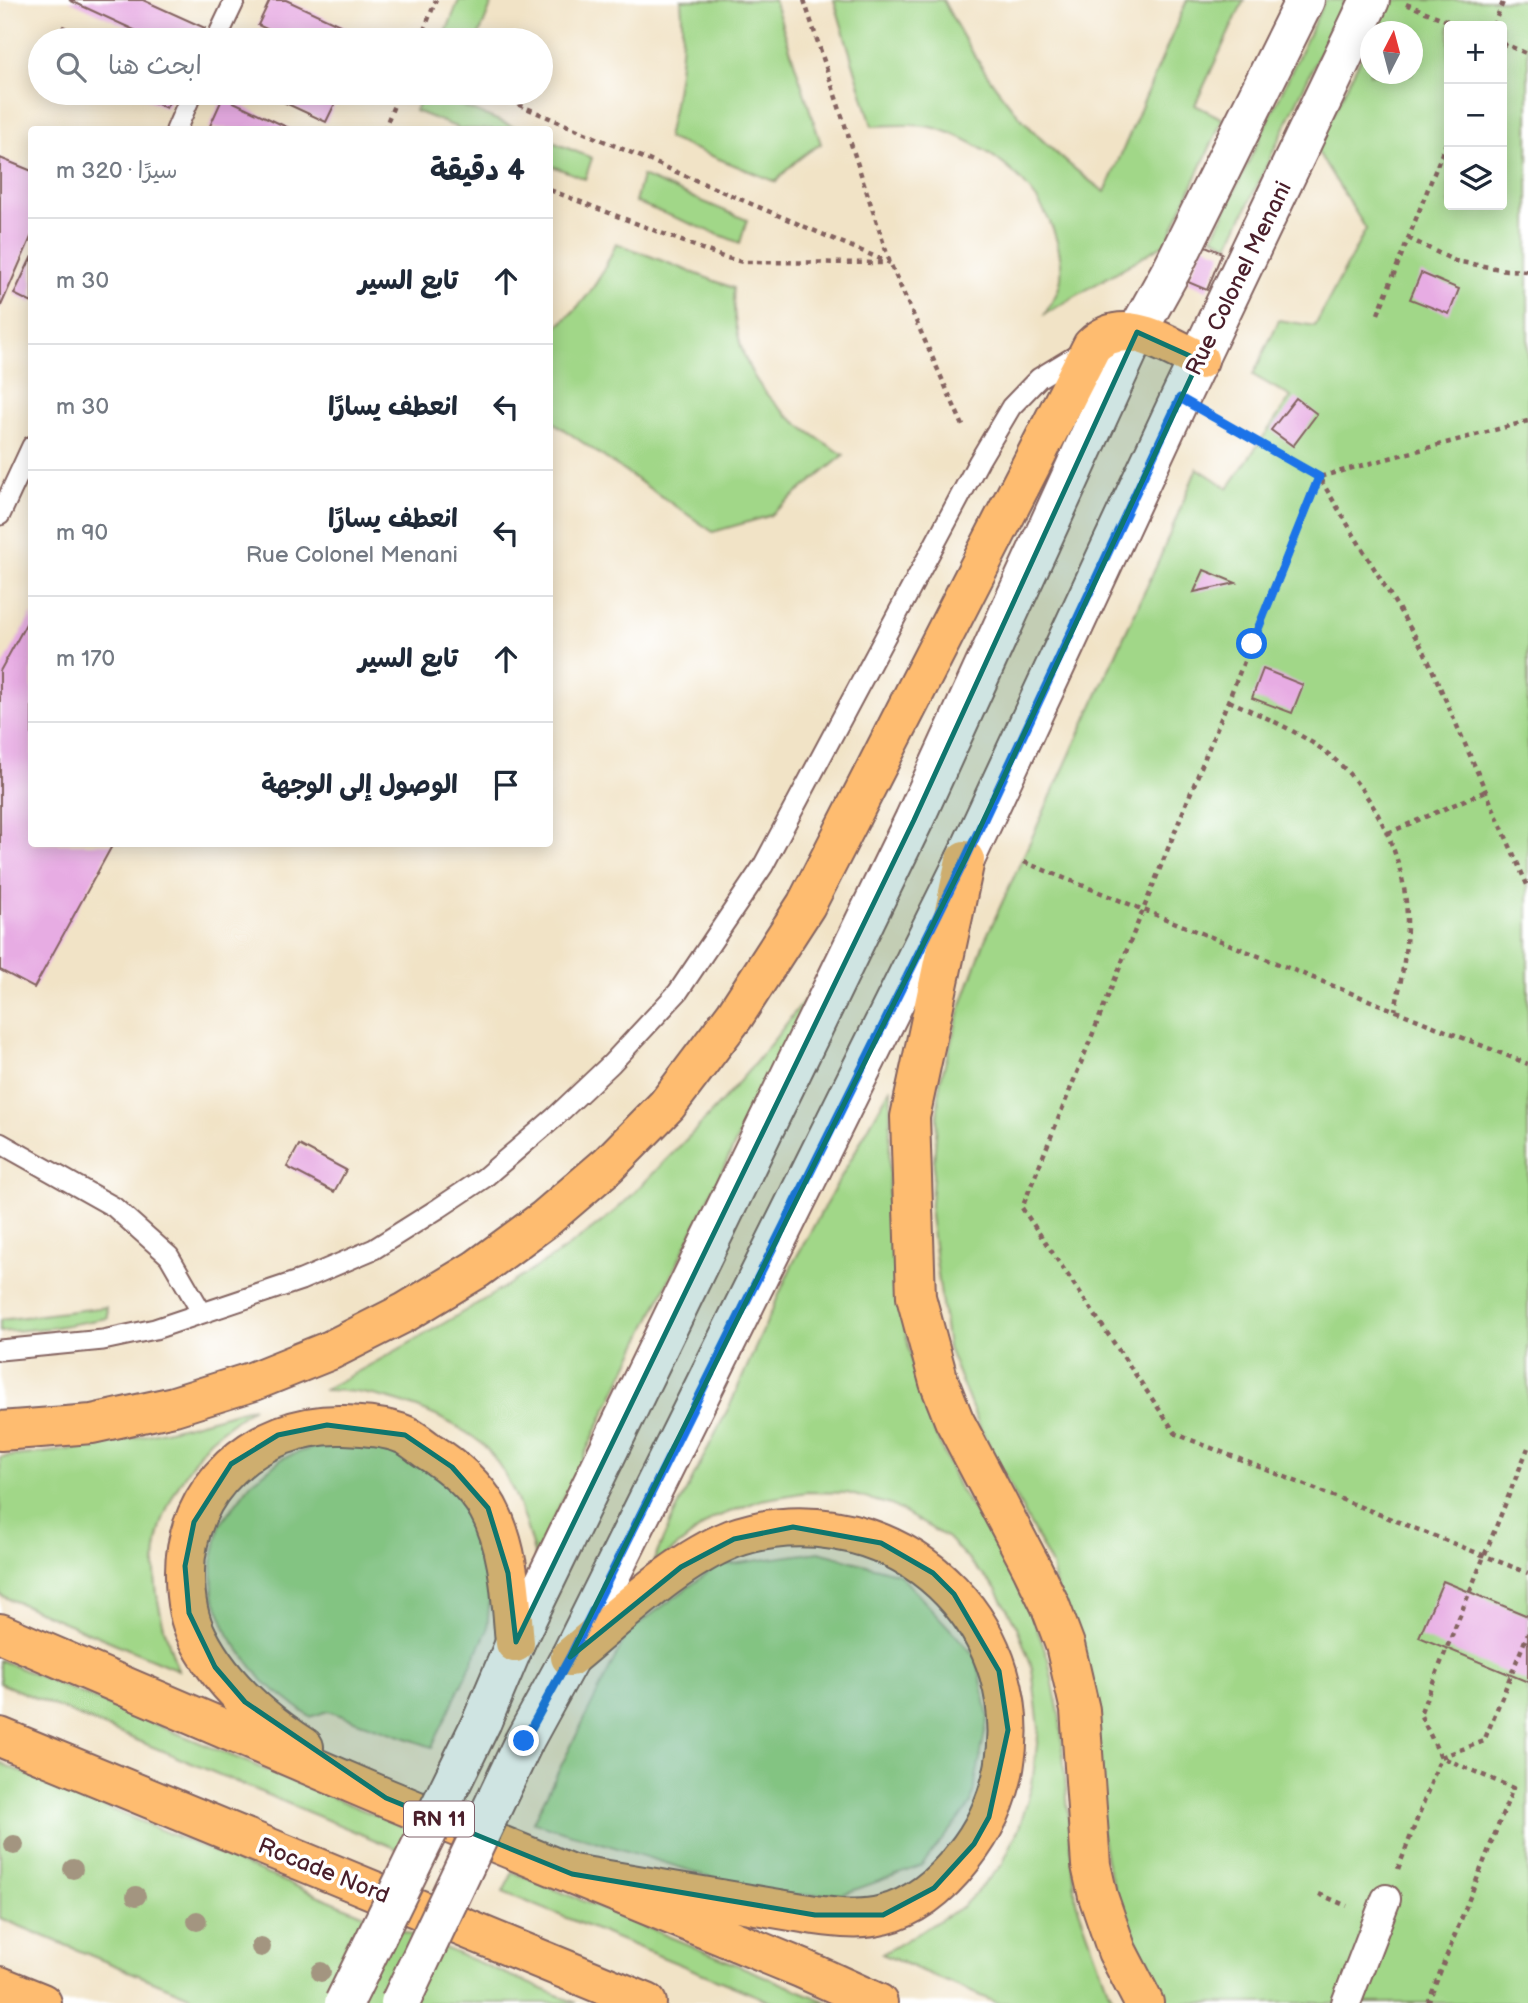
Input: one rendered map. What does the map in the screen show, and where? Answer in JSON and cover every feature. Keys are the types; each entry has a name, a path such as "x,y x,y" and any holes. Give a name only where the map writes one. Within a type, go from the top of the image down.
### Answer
{"highway":[{"path":"0,1431 92,1424 174,1406 254,1381 331,1350 406,1312 477,1269 545,1219 608,1165 667,1105 734,1015 806,905 1092,346 1110,333 1137,332 1199,360"},
{"path":"965,860 910,1117 916,1297 939,1382 954,1420 1032,1568 1065,1645 1080,1710 1091,1865 1098,1896 1117,1951 1144,2003"},
{"path":"386,1798 289,1737 245,1702 215,1667 197,1636 189,1614 185,1566 194,1522 213,1485 231,1464 278,1435 327,1425 386,1430 405,1435 452,1467 472,1485 488,1508 500,1538 508,1573 516,1643"},
{"path":"570,1657 681,1567 706,1551 763,1531 793,1527 823,1528 852,1533 908,1556 933,1573 954,1594 978,1626 999,1671 1006,1700 1008,1730 1006,1760 999,1789 989,1817 974,1844 956,1867 934,1888 910,1905 883,1915 849,1919 815,1915 572,1874"},
{"name":"RN 11","path":"0,1633 386,1798 803,1969 878,2003"},
{"name":"Rocade Nord","path":"0,1737 647,2003"},
{"path":"0,1986 42,2003"}],"street":[{"path":"344,2003 914,820 1137,332 1173,267 1305,0"},
{"name":"Rue Colonel Menani","path":"400,2003 524,1741 570,1657 965,860 1180,398 1370,0"},
{"path":"1346,2003 1386,1899"}],"lane":[{"path":"222,28 235,0"},
{"path":"178,126 187,105"},
{"path":"0,1350 103,1340 155,1329 300,1280 373,1249 484,1178 554,1118 602,1073 678,992 763,866 979,461 1011,407 1040,378 1065,360 1092,346"},
{"path":"0,515 28,455"},
{"path":"0,1143 114,1207 169,1256 202,1313"}],"path":[{"path":"425,28 436,0"},
{"path":"804,0 890,263 979,461"},
{"path":"1495,21 1504,0"},
{"path":"1397,1 1447,21"},
{"path":"1507,45 1528,54"},
{"path":"386,126 394,105"},
{"path":"519,105 890,263"},
{"path":"1378,314 1445,147"},
{"path":"553,191 723,257 743,262 890,263"},
{"path":"1408,238 1455,261 1528,271"},
{"path":"1180,398 1319,477 1424,651 1528,887"},
{"path":"1319,477 1528,421"},
{"path":"1319,477 1023,1208 1176,1434 1528,1573"},
{"path":"1229,701 1280,725 1325,751 1361,788 1388,833 1402,875 1407,919 1405,967 1395,1010"},
{"path":"1388,833 1486,791"},
{"path":"1024,862 1528,1064"},
{"path":"1428,2003 1513,1788 1441,1757 1420,1714 1528,1448"},
{"path":"1386,1899 1441,1757 1484,1741 1528,1633"}],"highlighted area":[{"path":"1137,332 1199,360 965,860 570,1657 681,1567 734,1539 793,1527 881,1543 933,1573 954,1594 999,1671 1008,1730 989,1817 974,1844 934,1888 883,1915 815,1915 572,1874 386,1798 245,1702 215,1667 189,1613 185,1566 194,1522 231,1464 278,1435 327,1425 405,1435 452,1467 488,1508 508,1573 516,1642 914,820"}],"green space":[{"path":"459,0 493,0 482,28 448,28"},
{"path":"681,0 774,0 821,144 796,161 776,182 667,138 679,69"},
{"path":"834,0 943,0 975,57 1011,106 1054,151 1105,192 1187,0 1244,0 1195,105 1223,119 1166,243 1045,314 1058,290 1061,266 1057,242 1040,205 1028,188 997,159 961,138 925,126 872,126"},
{"path":"1325,0 1345,0 1229,245 1213,237"},
{"path":"1390,0 1528,0 1528,2003 1166,2003 1153,1985 1127,1930 1106,1861 1052,1566 980,1428 948,1348 930,1216 940,1082 960,1010 985,940 1159,560 1197,468 1228,488 1291,397 1253,375 1279,320 1315,326 1366,229 1316,149 1360,59 1360,84 1423,84 1423,21 1379,21"},
{"path":"418,105 459,105 512,126 453,126 415,111"},
{"path":"553,142 592,158 585,179 553,166"},
{"path":"642,176 747,220 740,243 635,202"},
{"path":"616,243 733,288 735,319 741,346 762,389 797,423 844,455 769,516 713,532 553,422 553,330 589,293"},
{"path":"831,962 750,1113 535,1557 510,1483 493,1457 476,1439 437,1416 405,1404 357,1392 323,1390 472,1307 602,1222 635,1192 732,1090 773,1041"},
{"path":"891,1087 888,1215 905,1329 919,1396 959,1488 1003,1557 1034,1621 1048,1658 1060,1719 1076,1901 1107,1987 1116,2003 997,2003 882,1954 962,1907 1002,1865 1019,1828 1032,1785 1039,1728 1032,1668 1017,1627 996,1589 948,1538 891,1505 847,1493 807,1492 761,1500 714,1518 651,1567 672,1519 731,1403 792,1265"},
{"path":"106,1307 108,1318 50,1328 0,1332 0,1320"},
{"path":"253,1407 204,1447 173,1496 162,1521 155,1568 157,1592 161,1617 178,1670 0,1595 0,1457 65,1450 128,1439"},
{"path":"375,1440 415,1457 456,1489 478,1529 487,1557 490,1593 487,1631 432,1747 328,1711 310,1717 263,1681 229,1636 213,1595 212,1562 220,1525 251,1483 283,1458 331,1441"},
{"path":"819,1552 899,1574 977,1658 988,1717 971,1804 921,1866 843,1894 772,1896 533,1822 628,1632 717,1566"},
{"path":"0,1660 409,1829 399,1850 0,1683"},
{"path":"0,1763 576,2003 206,2003 0,1918"},
{"path":"513,1872 829,2003 774,2003 503,1892"}],"building":[{"path":"69,0 143,0 205,28 130,28"},
{"path":"270,0 286,0 347,28 264,28 258,25"},
{"path":"219,105 240,105 285,126 210,126"},
{"path":"290,105 334,105 326,122"},
{"path":"0,158 28,169 28,244 0,308"},
{"path":"1203,245 1222,253 1207,290 1188,282"},
{"path":"28,264 28,301 14,294"},
{"path":"1421,273 1459,289 1449,314 1410,299"},
{"path":"1296,398 1317,414 1293,446 1271,430"},
{"path":"1204,570 1236,583 1194,592"},
{"path":"28,620 28,847 111,847 34,988 0,970 0,671"},
{"path":"1263,669 1303,685 1292,713 1252,698"},
{"path":"299,1145 346,1170 334,1192 287,1167"},
{"path":"1443,1581 1528,1616 1528,1682 1419,1637"}],"route":[{"path":"524,1741 570,1657 965,860 1180,398 1319,477 1252,644"}]}
